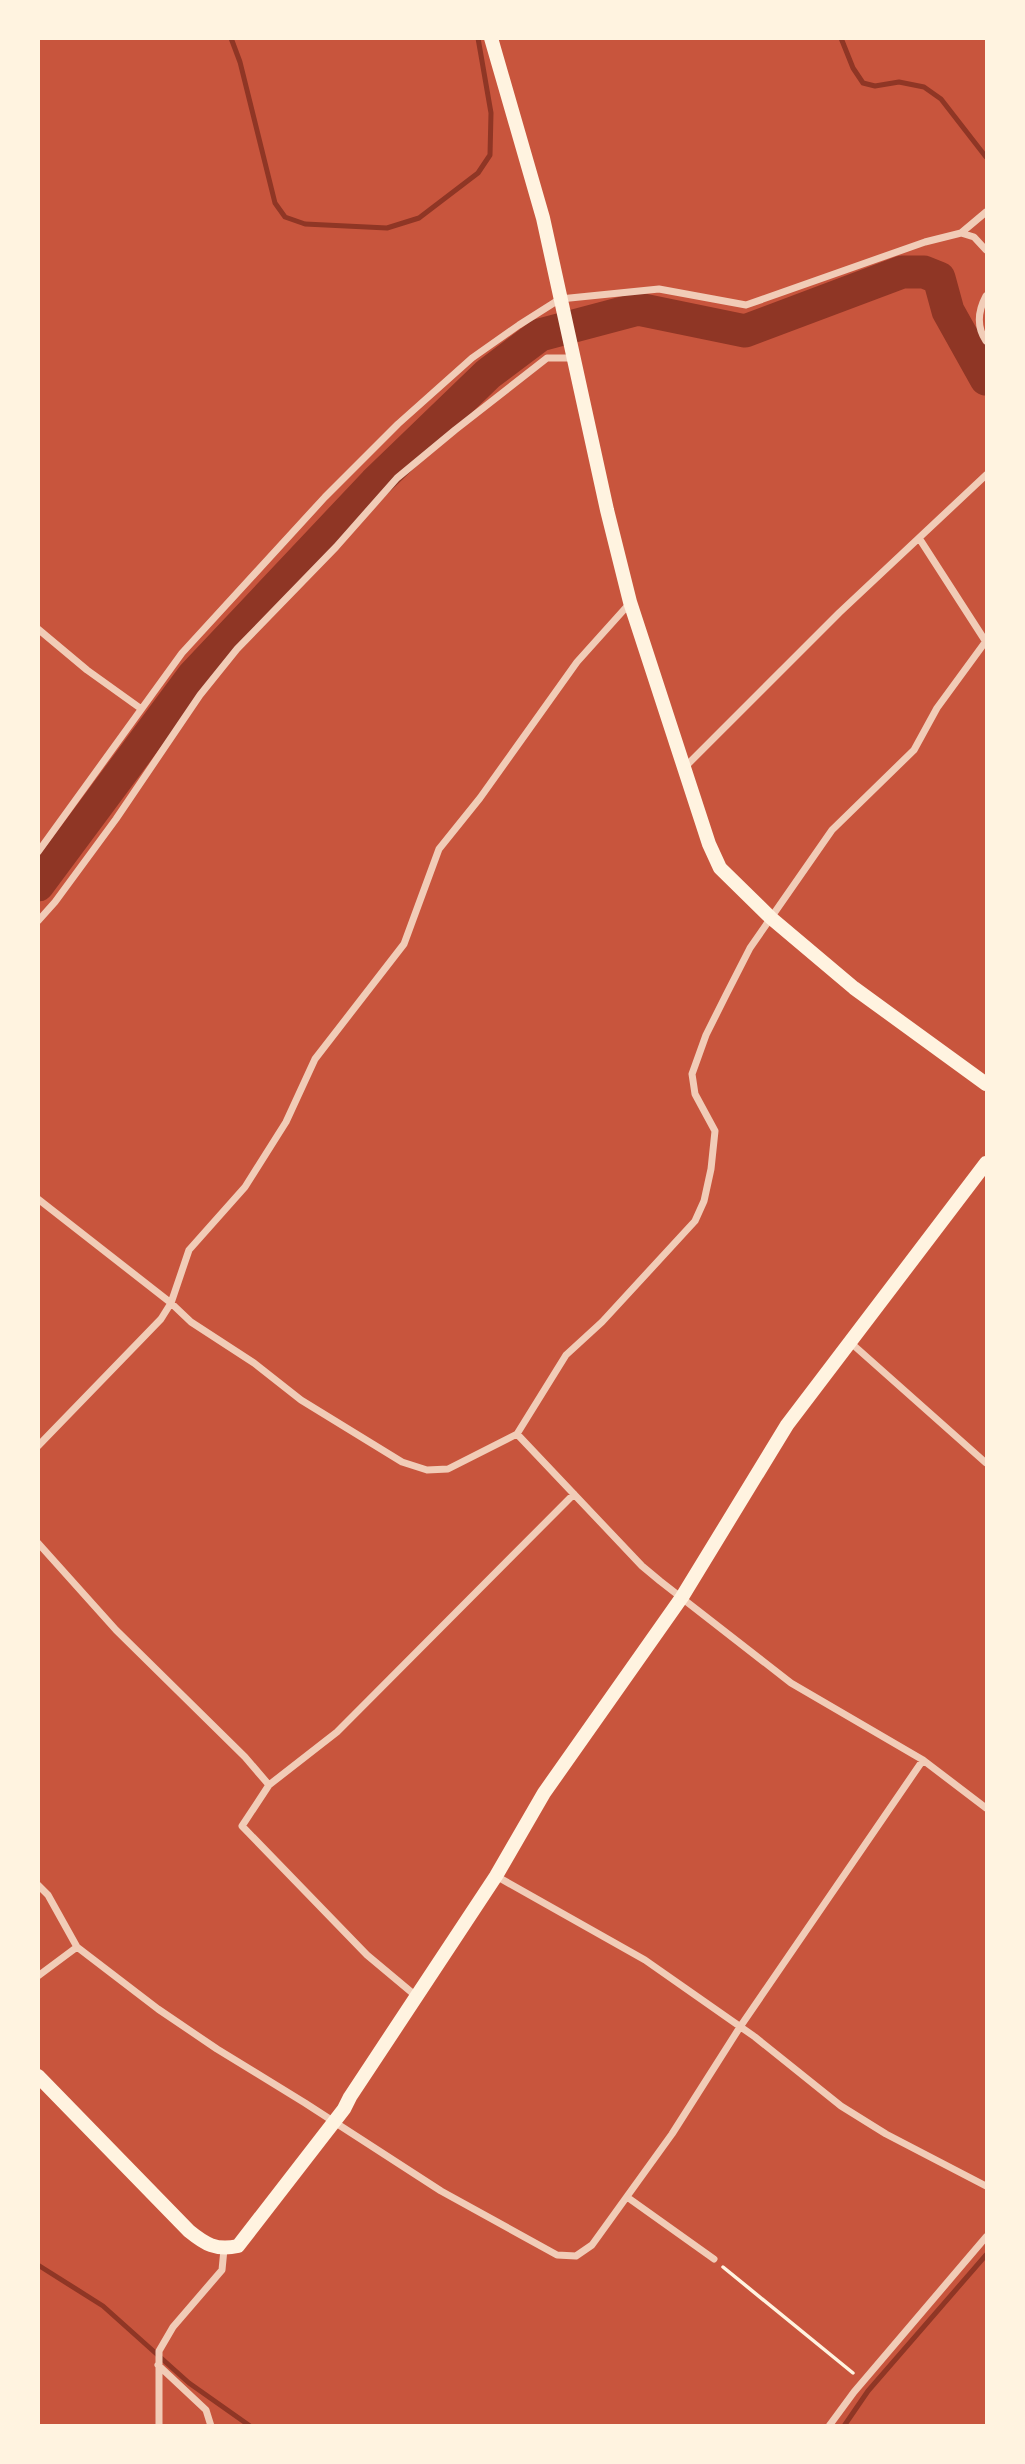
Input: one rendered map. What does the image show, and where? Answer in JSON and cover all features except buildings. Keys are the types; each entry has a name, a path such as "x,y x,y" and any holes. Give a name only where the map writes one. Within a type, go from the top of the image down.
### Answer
{"main road":[{"path":"491,38 543,218 607,510 630,602 709,844 720,868 771,919 854,988 986,1084"},
{"path":"38,2076 189,2231 212,2248 238,2246 334,2123 496,1876 544,1793 682,1597 811,1390 851,1343 986,1163"}],"street":[{"path":"38,852 182,653 325,497 398,424 472,358 562,305 659,289 746,305 925,242 961,233 986,212"},
{"path":"961,233 974,237 986,250"},
{"path":"986,296 980,308 980,331 986,341"},
{"path":"38,921 116,819 207,685 237,649 336,547 397,478 547,358 573,353"},
{"path":"685,767 839,613 986,475"},
{"path":"38,1199 171,1303 191,1322 254,1363 301,1400 401,1462 427,1471 448,1469 517,1434 566,1355 602,1322 695,1221 707,1190 715,1131 695,1094 692,1074 706,1035 751,948 832,830 914,750 937,708 986,641 919,538"},
{"path":"38,1446 161,1319 171,1303 189,1250 244,1187 286,1122 315,1059 404,944 439,849 480,798 576,662 630,602"},
{"path":"38,629 87,670 140,708"},
{"path":"851,1343 986,1462"},
{"path":"517,1434 642,1566 791,1683 923,1760 986,1808"},
{"path":"417,1996 367,1955 242,1826 269,1785 337,1732 574,1494"},
{"path":"38,1543 116,1630 246,1757 269,1785"},
{"path":"38,1885 48,1895 77,1947 177,2023 441,2191 557,2255 576,2256 592,2245 672,2134 740,2026 923,1760"},
{"path":"496,1876 645,1959 740,2026 841,2106 886,2134 986,2186"},
{"path":"38,1976 77,1947"},
{"path":"627,2197 714,2259"},
{"path":"830,2426 863,2382 986,2237"},
{"path":"159,2426 159,2351 173,2327 222,2270 225,2249"},
{"path":"157,2363 206,2410 211,2426"}],"path":[{"path":"714,2259 863,2382"}],"waterway":[{"path":"231,38 240,62 275,203 285,217 305,224 387,228 419,218 478,173 490,155 491,113 478,38"},
{"path":"841,38 853,68 863,83 875,86 899,82 924,87 941,99 986,157"},
{"path":"38,885 193,676 375,483 488,374 540,335 638,309 745,331 902,272 924,272 939,278 948,311 986,379"},
{"path":"844,2426 868,2391 986,2255"},
{"path":"38,2265 103,2306 189,2383 250,2426"}]}
